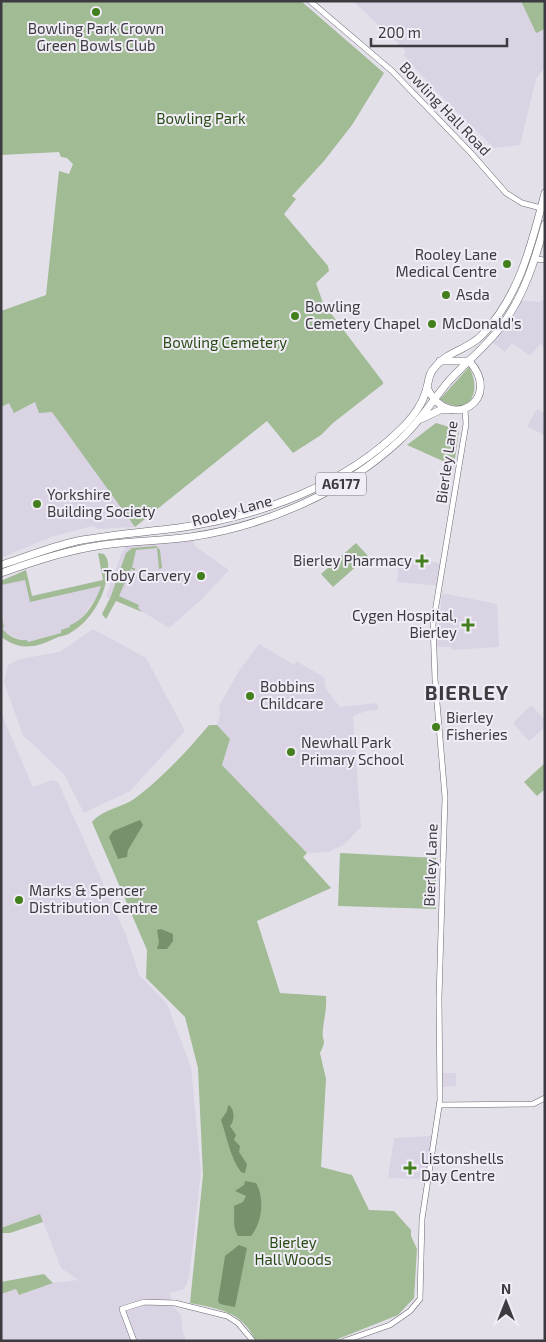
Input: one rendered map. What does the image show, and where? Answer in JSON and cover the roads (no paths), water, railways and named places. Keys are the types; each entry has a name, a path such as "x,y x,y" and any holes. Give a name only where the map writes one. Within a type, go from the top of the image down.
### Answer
{"highway":[{"name":"Rooley Lane","path":"1,565 74,542 208,523 248,515 349,470 375,451 415,413 427,388 428,377 440,361 452,352 470,346 498,316 522,271 545,193"},
{"name":"Rooley Lane","path":"1,573 42,558 84,548 191,537 278,513 329,491 349,479 377,460 418,420 456,373 502,324 522,293 535,259 545,224"},
{"path":"456,373 457,360"},
{"path":"418,420 440,410 465,410 475,403 480,393 477,373 469,361 440,361"},
{"path":"427,388 434,399 452,410"}],"street":[{"name":"Bowling Hall Road","path":"310,1 392,71 471,153 506,193 522,203 540,208"},
{"path":"535,259 545,260"},
{"name":"Bierley Lane","path":"344,1341 390,1325 403,1316 420,1299 422,1219 440,1105 439,998 446,797 435,679 433,624 466,424 465,410"},
{"path":"440,1105 533,1104 545,1098"},
{"path":"134,1341 122,1309 144,1302 175,1303 227,1316 238,1323 253,1341"}],"place":[{"name":"Bowling Park Crown Green Bowls Club","path":"96,12"},
{"name":"Rooley Lane Medical Centre","path":"507,264"},
{"name":"Asda","path":"446,295"},
{"name":"Bowling Cemetery Chapel","path":"295,316"},
{"name":"McDonald's","path":"432,324"},
{"name":"Yorkshire Building Society","path":"37,504"},
{"name":"Bierley Pharmacy","path":"422,561"},
{"name":"Toby Carvery","path":"201,576"},
{"name":"Cygen Hospital, Bierley","path":"468,625"},
{"name":"Bobbins Childcare","path":"250,696"},
{"name":"Bierley Fisheries","path":"436,727"},
{"name":"Newhall Park Primary School","path":"291,752"},
{"name":"Marks & Spencer Distribution Centre","path":"19,900"},
{"name":"Listonshells Day Centre","path":"410,1168"}],"district":[{"name":"BIERLEY","path":"467,693"}],"park label":[{"name":"Bowling Park","path":"201,119"},
{"name":"Bowling Cemetery","path":"225,343"},
{"name":"Bierley Hall Woods","path":"293,1252"}]}
